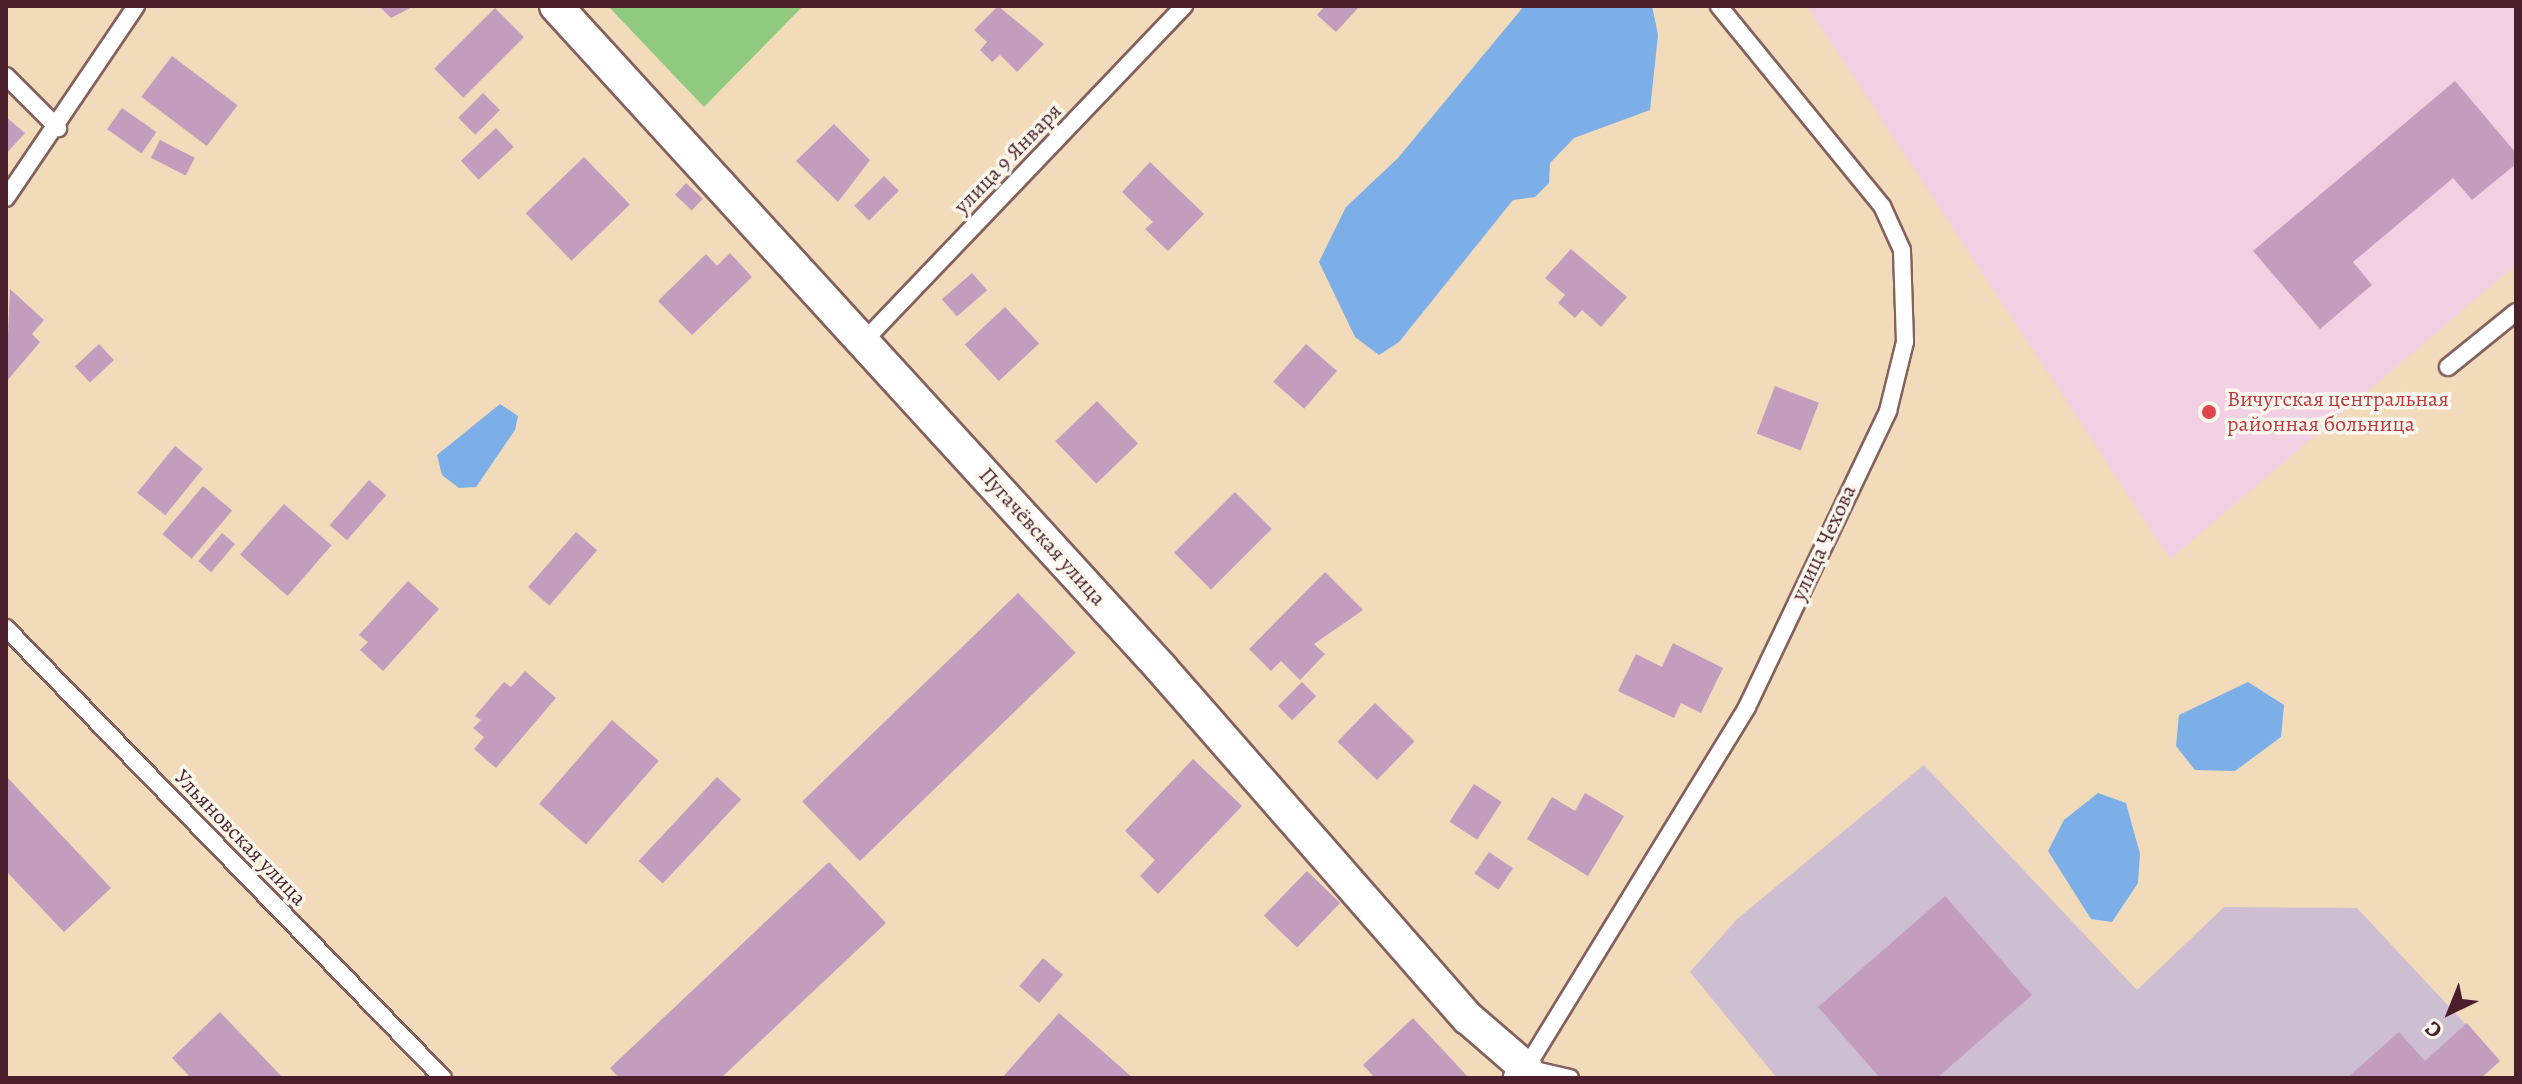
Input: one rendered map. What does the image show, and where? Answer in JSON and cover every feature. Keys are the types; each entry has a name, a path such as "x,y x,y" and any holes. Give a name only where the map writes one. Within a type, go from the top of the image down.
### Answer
{"street":[{"name":"Пугачёвская улица","path":"556,6 1324,849 1468,1018 1523,1073"}],"lane":[{"path":"6,198 58,128 136,6"},
{"name":"улица 9 Января","path":"863,342 1184,6"},
{"name":"улица Чехова","path":"1523,1073 1747,707 1888,411 1905,342 1902,250 1882,206 1719,6"},
{"path":"6,76 58,128"},
{"path":"2448,367 2516,312"},
{"name":"Ульяновская улица","path":"6,628 443,1078"},
{"path":"1523,1073 1570,1078"}],"shaded area":[{"name":"Вичугская центральная районная больница","path":"1807,6 2516,6 2516,265 2170,559"},
{"path":"1924,765 2137,990 2224,907 2357,908 2500,1061 2481,1078 1777,1078 1690,972 1737,919"}],"green space":[{"path":"608,6 803,6 704,107"}],"water":[{"path":"1524,6 1652,6 1658,35 1650,110 1574,138 1550,163 1549,183 1535,197 1513,200 1399,342 1379,355 1355,337 1319,262 1346,207 1398,158"},
{"path":"500,404 518,416 515,430 476,487 459,488 442,475 437,455"},
{"path":"2248,682 2284,705 2281,737 2235,771 2195,770 2176,746 2179,715"},
{"path":"2098,793 2126,803 2140,854 2138,883 2112,922 2091,919 2048,851 2064,820"}],"building":[{"path":"379,6 414,6 391,18"},
{"path":"998,6 1044,44 1017,72 1000,55 992,62 980,50 987,42 974,30"},
{"path":"1325,6 1360,6 1336,32 1317,15"},
{"path":"495,8 524,37 463,98 434,69"},
{"path":"172,56 237,105 207,146 141,97"},
{"path":"2455,81 2516,153 2516,164 2472,200 2453,178 2353,262 2372,285 2320,329 2253,251"},
{"path":"483,93 500,110 475,135 458,118"},
{"path":"122,108 156,132 141,153 107,129"},
{"path":"6,117 25,133 6,154"},
{"path":"834,124 870,160 838,202 796,161"},
{"path":"496,128 514,147 479,180 461,161"},
{"path":"160,140 195,158 186,176 151,158"},
{"path":"584,157 630,204 572,261 526,213"},
{"path":"1150,162 1204,214 1168,251 1145,229 1153,222 1122,192"},
{"path":"884,176 899,191 869,221 854,206"},
{"path":"686,183 703,199 692,210 675,195"},
{"path":"1571,249 1627,297 1601,327 1582,310 1575,318 1558,303 1565,295 1545,278"},
{"path":"730,253 752,277 692,335 658,301 706,254 717,266"},
{"path":"972,273 987,290 957,317 942,299"},
{"path":"10,289 44,320 32,334 40,342 6,382"},
{"path":"1005,307 1039,344 999,381 965,345"},
{"path":"99,344 114,360 90,383 75,367"},
{"path":"1306,344 1337,371 1304,409 1273,382"},
{"path":"1775,386 1819,403 1801,450 1757,434"},
{"path":"1097,401 1138,443 1096,484 1055,441"},
{"path":"175,446 203,469 165,515 137,493"},
{"path":"369,480 386,495 347,540 330,525"},
{"path":"203,486 232,510 192,559 163,534"},
{"path":"1235,492 1272,529 1211,590 1174,553"},
{"path":"284,504 332,545 288,596 240,555"},
{"path":"576,532 597,550 549,605 528,587"},
{"path":"222,533 235,544 211,572 198,561"},
{"path":"1325,572 1363,610 1314,644 1325,654 1300,680 1281,661 1271,671 1249,649"},
{"path":"408,581 439,609 383,671 360,650 368,642 359,635"},
{"path":"1018,593 1076,653 860,861 802,801"},
{"path":"1673,643 1723,668 1701,713 1681,703 1674,718 1618,691 1636,654 1662,667"},
{"path":"525,671 556,698 496,768 474,749 484,737 473,728 481,720 475,716 504,682 511,687"},
{"path":"1302,682 1316,696 1292,720 1278,706"},
{"path":"1375,703 1415,741 1377,780 1337,742"},
{"path":"612,720 659,761 586,844 539,804"},
{"path":"1193,759 1242,806 1158,894 1140,876 1155,860 1125,831"},
{"path":"6,776 111,888 64,932 6,871"},
{"path":"717,777 741,800 663,884 639,861"},
{"path":"1474,784 1502,802 1477,840 1449,822"},
{"path":"1585,793 1624,816 1588,876 1527,839 1552,797 1575,811"},
{"path":"1489,852 1513,868 1499,890 1474,874"},
{"path":"829,862 886,923 721,1078 619,1078 610,1068"},
{"path":"1307,871 1340,903 1297,948 1264,916"},
{"path":"1945,896 2032,995 1937,1078 1880,1078 1818,1007"},
{"path":"1043,958 1063,975 1039,1003 1019,986"},
{"path":"220,1012 283,1078 191,1078 172,1058"},
{"path":"1059,1013 1133,1078 1002,1078"},
{"path":"1413,1018 1469,1078 1375,1078 1363,1065"},
{"path":"2467,1023 2500,1061 2481,1078 2347,1078 2399,1032 2425,1061"}],"place":[{"name":"Вичугская центральная районная больница","path":"2209,412"}]}
